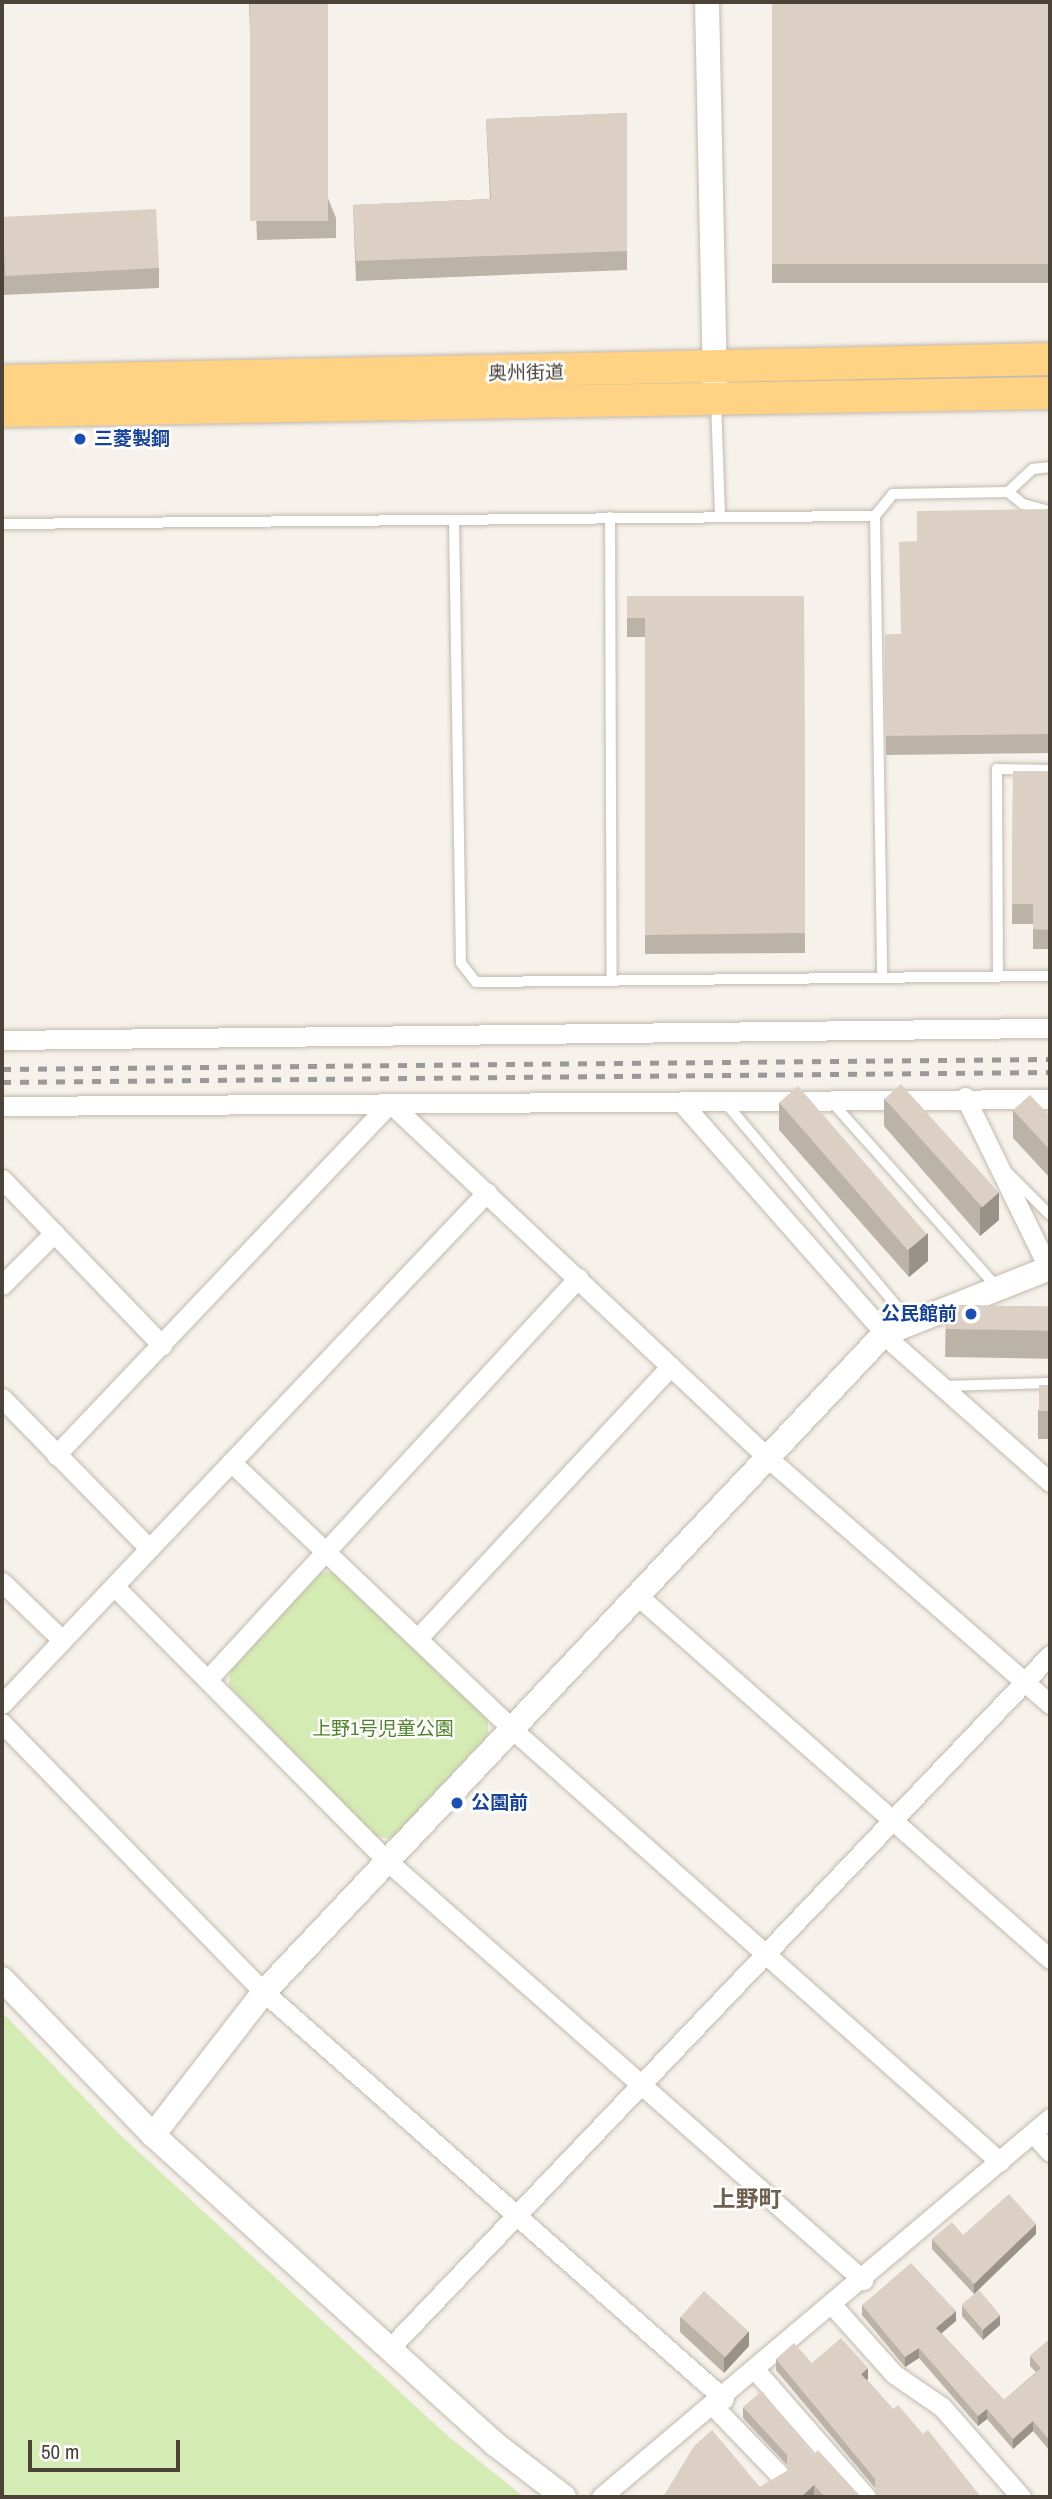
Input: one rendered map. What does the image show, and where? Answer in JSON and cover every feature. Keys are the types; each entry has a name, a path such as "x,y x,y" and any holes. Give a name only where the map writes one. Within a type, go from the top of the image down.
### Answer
{"highway":[{"name":"奥州街道","path":"2,411 716,386 1050,359"},
{"name":"奥州街道","path":"2,381 716,386 1050,393"}],"street":[{"path":"707,2 716,386"},
{"path":"2,1040 1050,1028"},
{"path":"153,2135 264,1992 884,1334 996,1286 1049,1269 965,1097"},
{"path":"2,1106 681,1102 965,1097 1050,1099"},
{"path":"681,1102 884,1334 941,1386 1041,1466 1050,1482"},
{"path":"390,1103 768,1458 1050,1704"},
{"path":"56,1455 390,1103"},
{"path":"2,1179 162,1345"},
{"path":"2,1704 487,1192"},
{"path":"2,1285 54,1233"},
{"path":"208,1679 578,1278"},
{"path":"418,1638 671,1366"},
{"path":"2,1398 149,1548"},
{"path":"232,1462 512,1729 1000,2161"},
{"path":"2,1582 62,1640"},
{"path":"114,1586 386,1860 863,2280"},
{"path":"638,1596 1050,1959"},
{"path":"390,2348 514,2214 895,1822 1050,1655"},
{"path":"2,1723 264,1992 514,2214 719,2403 778,2473"},
{"path":"2,1979 153,2135 390,2348 564,2497"},
{"path":"601,2497 757,2372 1050,2118"},
{"path":"1033,2133 1050,2152"},
{"path":"833,2306 894,2374 942,2407 1021,2497"},
{"path":"757,2372 866,2497"}],"lane":[{"path":"716,386 720,516"},
{"path":"1008,492 1033,469 1050,467"},
{"path":"882,978 875,516 893,494 1008,492 1023,504 1050,511"},
{"path":"2,524 875,516"},
{"path":"610,517 612,981"},
{"path":"454,520 461,963 476,982 1050,976"},
{"path":"998,976 997,769 1050,770"},
{"path":"830,1099 996,1286"},
{"path":"724,1101 911,1323"},
{"path":"995,1160 1050,1215"},
{"path":"941,1386 1050,1383"}],"green space":[{"name":"上野1号児童公園","path":"320,1572 334,1572 488,1719 488,1735 392,1839 376,1837 229,1686 230,1671"},
{"path":"2,2012 118,2133 449,2437 524,2497 2,2497"}],"building":[{"path":"250,2 328,2 328,221 250,221"},
{"path":"772,2 1050,2 1050,264 772,264"},
{"path":"627,113 627,251 356,261 353,205 491,199 486,119"},
{"path":"156,209 159,268 5,276 2,217"},
{"path":"1050,509 1050,734 886,736 885,635 901,634 899,542 917,541 917,511"},
{"path":"627,596 804,596 805,933 645,935 645,618 627,618"},
{"path":"1013,771 1050,771 1050,930 1033,929 1033,904 1012,904"},
{"path":"901,1084 999,1192 982,1207 885,1099"},
{"path":"798,1086 927,1234 908,1250 779,1102"},
{"path":"1030,1095 1050,1116 1050,1150 1013,1110"},
{"path":"946,1305 1050,1307 1050,1331 946,1329"},
{"path":"1039,1385 1050,1385 1050,1411 1039,1411"},
{"path":"1009,2194 1036,2224 974,2284 932,2239 952,2222 963,2235"},
{"path":"911,2263 956,2311 936,2328 1004,2400 1041,2368 1030,2356 1050,2339 1050,2441 1033,2421 1013,2439 987,2409 978,2416 919,2348 905,2357 862,2305"},
{"path":"979,2290 1000,2315 983,2330 961,2305"},
{"path":"704,2291 749,2331 725,2357 681,2317"},
{"path":"841,2338 868,2368 861,2374 893,2409 898,2405 923,2434 928,2430 981,2497 865,2497 875,2495 875,2479 776,2359 794,2343 812,2363"},
{"path":"762,2391 813,2455 818,2450 861,2497 825,2497 814,2485 801,2497 663,2497 694,2446 712,2430 760,2487 787,2471 787,2455 743,2407"}],"railway":[{"path":"2,1069 1050,1059"},
{"path":"2,1082 1050,1072"}],"place":[{"name":"三菱製鋼","path":"80,439"},
{"name":"公民館前","path":"971,1314"},
{"name":"公園前","path":"457,1803"}],"district":[{"name":"上野町","path":"747,2199"}]}
